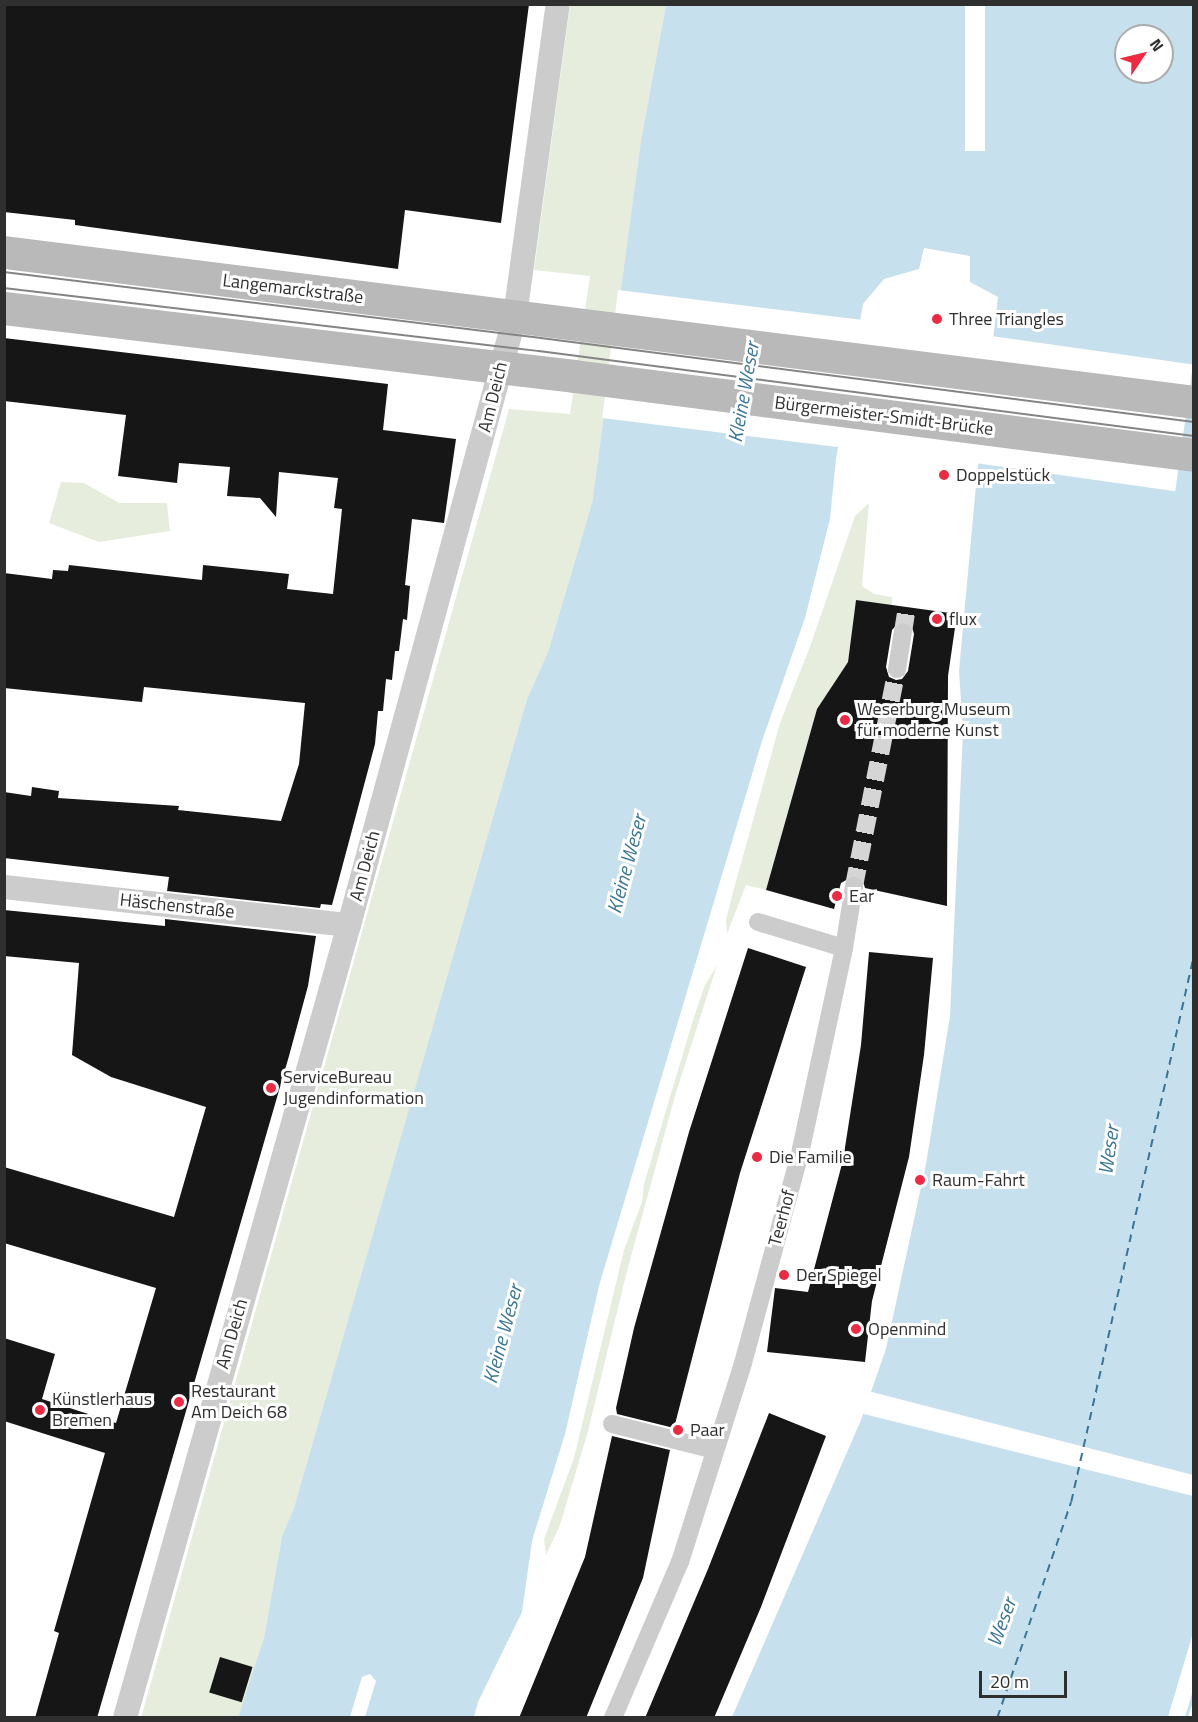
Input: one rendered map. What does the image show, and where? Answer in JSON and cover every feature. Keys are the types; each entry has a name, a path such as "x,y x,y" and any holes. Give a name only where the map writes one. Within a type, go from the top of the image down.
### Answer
{"main road":[{"name":"Langemarckstraße","path":"4,252 582,323 1194,402"},
{"path":"4,308 501,367"},
{"name":"Bürgermeister-Smidt-Brücke","path":"501,367 1194,455"}],"street":[{"name":"Am Deich","path":"125,1718 349,926 515,316 558,4"},
{"path":"897,669 903,632"},
{"name":"Teerhof","path":"613,1718 680,1562 743,1363 801,1149 844,948 854,885"},
{"name":"Häschenstraße","path":"4,886 349,926"},
{"path":"758,922 844,948"},
{"path":"612,1424 715,1450"}],"green space":[{"path":"570,5 666,5 641,140 592,503 548,652 527,699 294,1509 282,1536 264,1638 245,1701 238,1717 141,1718 509,409 570,414 590,276 534,270"},
{"path":"61,482 84,483 119,503 167,503 170,531 99,542 49,523"},
{"path":"869,503 862,586 874,594 892,597 892,605 856,600 848,662 817,709 766,890 746,885 727,934 726,920 733,892 780,723 811,644 855,516"},
{"path":"717,965 675,1096 627,1271 587,1435 560,1525 546,1555 544,1539 574,1458 624,1250 642,1202 644,1184 693,1020 705,985"}],"water":[{"path":"666,5 1193,5 1194,1700 1188,1717 732,1717 861,1420 886,1349 926,1164 950,1016 963,731 959,671 977,474 998,297 970,282 970,256 924,248 919,269 884,279 863,304 836,459 830,519 805,618 762,741 599,1286 565,1434 532,1541 522,1612 478,1702 474,1717 365,1717 376,1681 370,1674 362,1677 350,1717 238,1718 264,1638 282,1536 294,1508 527,699 548,652 592,503 641,140"}],"pier":[{"path":"965,5 985,5 985,151 965,151"},
{"path":"618,290 865,320 849,448 602,418"},
{"path":"991,336 1193,364 1175,491 973,463"},
{"path":"868,1391 1193,1475 1193,1496 860,1413"},
{"path":"1193,1633 1193,1690 1185,1717 1168,1717"}],"building":[{"path":"4,4 529,4 501,223 405,210 398,269 75,225 75,220 4,212"},
{"path":"4,338 388,384 383,430 456,439 444,523 412,519 405,585 410,586 407,620 403,619 399,651 395,651 392,680 386,679 383,711 378,711 375,744 332,905 321,904 320,908 167,891 169,877 4,858 4,792 31,796 32,787 59,791 58,798 179,806 178,810 281,821 299,764 305,703 144,687 142,702 4,688 4,573 52,579 53,570 68,571 69,565 202,580 203,565 289,574 287,589 333,594 342,509 334,508 338,478 279,472 276,517 260,498 227,496 230,467 179,463 177,483 118,476 126,415 4,401"},
{"path":"856,600 957,614 948,676 947,906 865,888 862,878 855,875 841,883 834,909 766,890 817,709 848,662","holes":["900,621 911,624 914,634 908,671 902,679 896,680 889,677 886,667 892,630"]},
{"path":"4,910 165,926 165,919 316,936 308,986 289,1056 97,1718 35,1718 59,1633 54,1631 105,1453 4,1421 4,1338 55,1354 42,1399 116,1423 156,1288 4,1243 4,1167 174,1217 206,1107 111,1077 72,1055 79,963 4,956"},
{"path":"748,948 806,967 740,1173 674,1428 617,1414 616,1408 634,1328 689,1132"},
{"path":"869,952 933,958 924,1055 909,1157 872,1301 865,1362 767,1352 775,1288 808,1292 843,1160 861,1045"},
{"path":"769,1413 826,1436 761,1607 714,1718 645,1718 708,1569"},
{"path":"612,1436 670,1450 643,1578 586,1718 519,1718 585,1557"},
{"path":"220,1657 253,1667 242,1702 209,1692"}],"ferry route":[{"path":"997,1718 1071,1502 1194,954"}],"tunnel":[{"path":"903,632 907,607"},
{"path":"854,886 897,669"}],"tram line":[{"path":"4,272 1194,422"},
{"path":"4,288 539,351 1194,436"}],"place":[{"name":"Three Triangles","path":"937,319"},
{"name":"Doppelstück","path":"944,475"},
{"name":"flux","path":"937,619"},
{"name":"Weserburg Museum für moderne Kunst","path":"845,720"},
{"name":"Ear","path":"837,896"},
{"name":"ServiceBureau Jugendinformation","path":"271,1088"},
{"name":"Die Familie","path":"757,1157"},
{"name":"Raum-Fahrt","path":"920,1180"},
{"name":"Der Spiegel","path":"784,1275"},
{"name":"Openmind","path":"856,1329"},
{"name":"Restaurant Am Deich 68","path":"179,1402"},
{"name":"Künstlerhaus Bremen","path":"40,1410"},
{"name":"Paar","path":"678,1430"}],"water label":[{"name":"Kleine Weser","path":"743,392"},
{"name":"Kleine Weser","path":"626,864"},
{"name":"Weser","path":"1108,1150"},
{"name":"Kleine Weser","path":"502,1334"},
{"name":"Weser","path":"1001,1622"}]}
